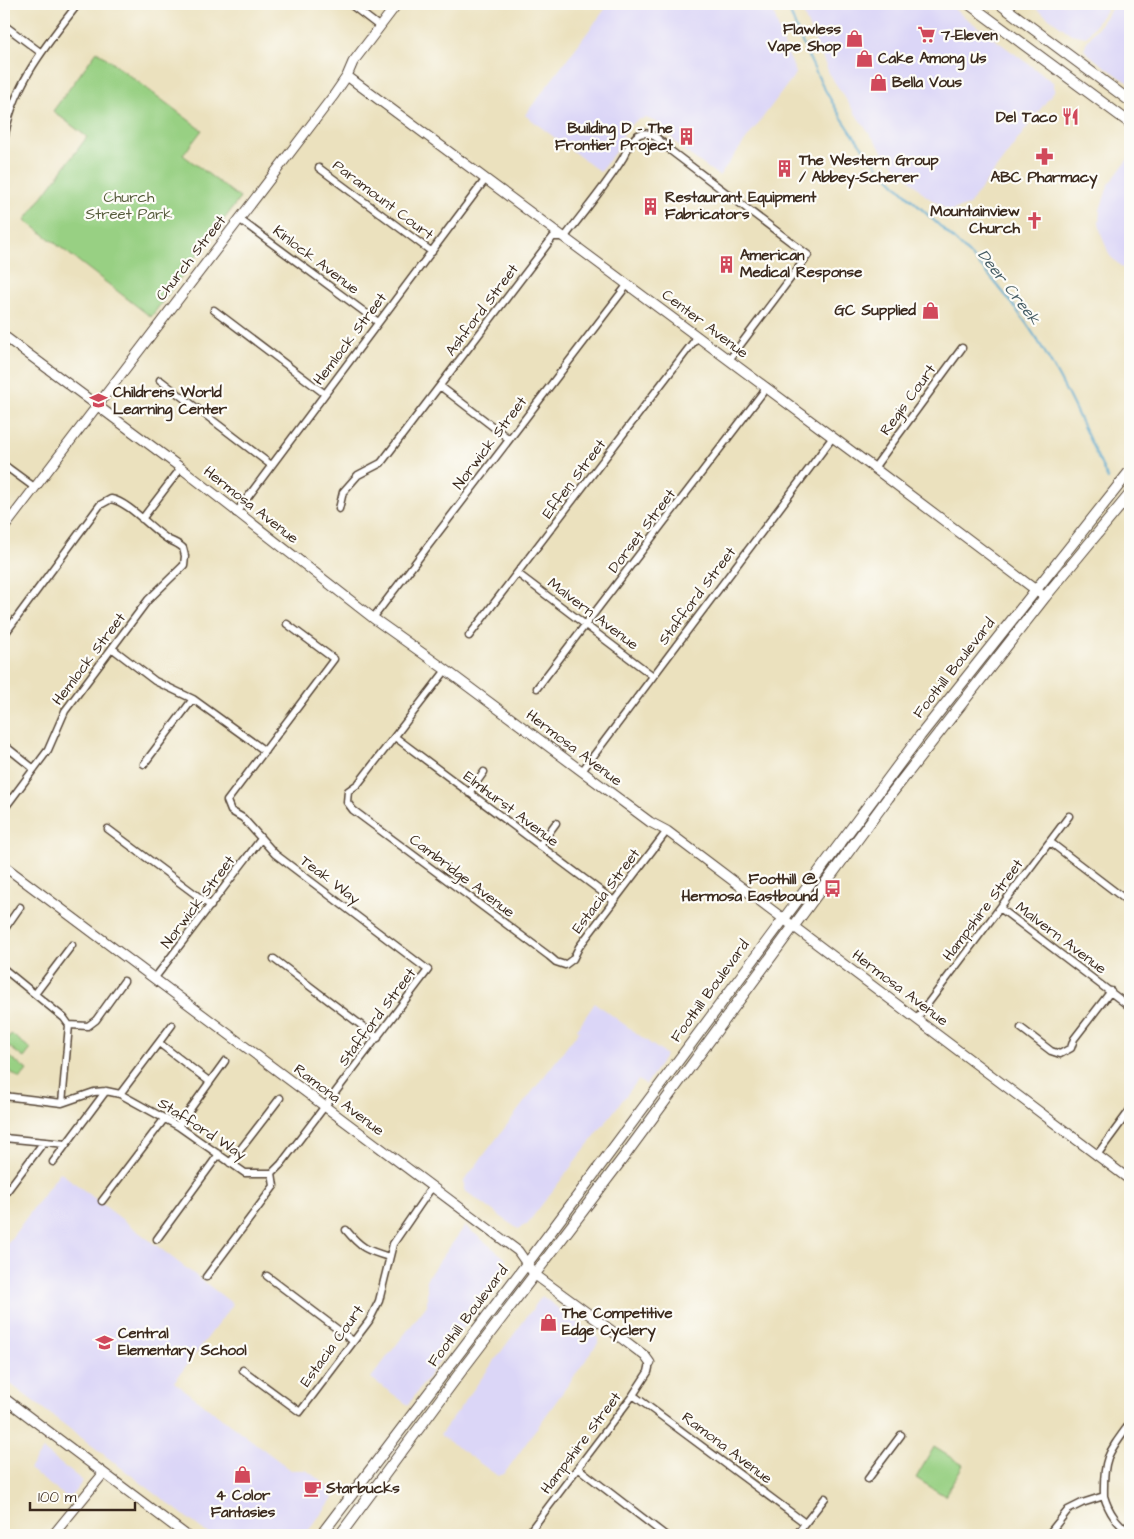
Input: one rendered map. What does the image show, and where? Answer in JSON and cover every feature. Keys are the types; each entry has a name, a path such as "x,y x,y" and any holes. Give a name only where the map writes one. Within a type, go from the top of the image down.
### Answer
{"main road":[{"path":"969,4 1130,123"},
{"path":"1000,4 1130,101"},
{"name":"Foothill Boulevard","path":"321,1535 920,736 1130,471"},
{"name":"Foothill Boulevard","path":"340,1535 534,1274 623,1158 888,798 1045,597 1130,494"}],"street":[{"path":"4,141 5,125 21,84 40,52 78,4"},
{"path":"350,4 380,26"},
{"name":"Church Street","path":"4,528 348,76 353,62 397,4"},
{"path":"4,25 40,52"},
{"name":"Center Avenue","path":"348,76 485,180 767,387 1045,597"},
{"name":"Ashford Street","path":"339,509 343,492 358,475 381,463 553,237 565,237 618,167 633,140 638,135 648,133 659,140 808,255 730,360"},
{"name":"Paramount Court","path":"319,168 432,252"},
{"name":"Hemlock Street","path":"236,513 485,180"},
{"name":"Kinlock Avenue","path":"239,219 378,322"},
{"name":"Norwick Street","path":"373,618 628,284"},
{"path":"214,310 325,394"},
{"name":"Hermosa Avenue","path":"4,336 181,468 236,513 373,618 650,822 667,831 1130,1180"},
{"name":"Effen Street","path":"469,636 698,336"},
{"name":"Regis Court","path":"874,468 962,348"},
{"path":"160,380 271,465"},
{"path":"440,386 509,439"},
{"name":"Dorset Street","path":"537,688 767,387"},
{"name":"Stafford Street","path":"582,772 833,437"},
{"path":"4,465 34,487"},
{"path":"4,635 100,505 112,499 120,500 142,519 181,468"},
{"name":"Hemlock Street","path":"4,809 48,750 65,711 148,600 184,565 185,556 183,548 142,519"},
{"name":"Malvern Avenue","path":"517,573 653,676"},
{"path":"112,649 155,681 193,698 265,751 334,659 287,624"},
{"path":"394,737 446,670"},
{"path":"144,764 193,698"},
{"name":"Elmhurst Avenue","path":"394,737 614,900"},
{"name":"Cambridge Avenue","path":"394,737 358,784 348,791 347,802 353,810 556,962 565,965"},
{"path":"4,745 34,769"},
{"name":"Teak Way","path":"265,751 228,801 231,811 243,818 275,854 428,970"},
{"path":"469,793 484,772"},
{"name":"Hampshire Street","path":"917,1018 1069,816"},
{"path":"539,846 556,823"},
{"path":"108,829 211,906"},
{"name":"Estacia Street","path":"565,965 573,959 579,947 667,831"},
{"name":"Norwick Street","path":"154,979 261,839"},
{"path":"1050,842 1130,903"},
{"name":"Ramona Avenue","path":"4,866 518,1251 534,1274 619,1336 645,1356 650,1363"},
{"path":"4,930 20,907"},
{"name":"Malvern Avenue","path":"1000,908 1130,1007"},
{"path":"35,994 72,945"},
{"path":"274,960 378,1038"},
{"path":"4,969 64,1018 70,1026 62,1103"},
{"name":"Stafford Street","path":"272,1172 281,1164 428,970"},
{"path":"70,1026 88,1026 96,1020 124,981"},
{"path":"1021,1028 1052,1051 1060,1054 1071,1048 1074,1039 1111,992"},
{"path":"120,1094 172,1025"},
{"path":"159,1043 210,1082"},
{"path":"178,1126 225,1061"},
{"name":"Stafford Way","path":"4,1096 62,1103 94,1092 120,1094 178,1126 245,1173 272,1172"},
{"path":"53,1162 106,1092"},
{"path":"230,1163 280,1098"},
{"path":"1097,1155 1130,1110"},
{"path":"102,1201 165,1118"},
{"path":"4,1138 66,1144"},
{"path":"4,1195 43,1143"},
{"path":"156,1239 219,1154"},
{"path":"206,1277 274,1186 272,1172"},
{"name":"Estacia Court","path":"243,1370 300,1412 369,1321 379,1301 385,1282 388,1257 393,1244 432,1187"},
{"path":"346,1230 358,1244 368,1251 388,1257"},
{"path":"267,1276 353,1341"},
{"name":"Hampshire Street","path":"526,1535 633,1395 648,1372 650,1363"},
{"name":"Ramona Avenue","path":"633,1395 806,1523"},
{"path":"4,1398 186,1535"},
{"path":"1130,1423 1108,1455 1104,1466 1104,1496 1108,1510 1119,1525 1130,1533"},
{"path":"868,1479 901,1435"},
{"path":"578,1468 665,1535"},
{"path":"53,1535 103,1474"},
{"path":"1048,1535 1068,1510 1104,1496"},
{"path":"796,1535 826,1498"}],"shaded area":[{"path":"609,4 771,4 784,45 796,73 719,176 683,150 658,123 646,118 637,120 625,130 618,148 600,172 525,115"},
{"path":"801,4 947,4 1054,83 1054,91 969,205 949,211 926,196 886,156 859,119 830,75 805,18"},
{"path":"1030,4 1111,4 1086,37 1071,34"},
{"path":"1115,4 1130,4 1130,84 1084,50 1086,43"},
{"path":"1130,156 1130,275 1110,256 1102,237 1099,223 1100,210 1108,186"},
{"path":"595,1003 666,1055 646,1085 638,1080 527,1224 518,1229 464,1190 464,1181 579,1031 577,1029"},
{"name":"Central Elementary School","path":"60,1172 233,1304 174,1382 291,1470 306,1470 337,1493 305,1535 210,1535 4,1379 4,1248"},
{"path":"465,1226 505,1258 507,1266 408,1405 371,1378 427,1305 427,1278"},
{"path":"542,1296 598,1338 598,1343 504,1474 498,1476 440,1435"},
{"path":"43,1450 83,1481 69,1499 29,1469"}],"green space":[{"name":"Church Street Park","path":"97,51 202,130 183,155 240,198 151,317 25,220 87,137 53,111"},
{"path":"11,1034 31,1049 24,1058 4,1043"},
{"path":"6,1054 27,1070 20,1079 4,1067 4,1056"},
{"path":"934,1447 963,1465 945,1496 916,1478"}],"waterway":[{"name":"Deer Creek","path":"787,4 804,47 824,89 862,147 891,180 979,265 1005,294 1038,341 1075,409 1108,479"},
{"name":"Deer Creek","path":"1128,517 1130,521"}],"place":[{"name":"7-Eleven","path":"927,35"},
{"name":"Flawless Vape Shop","path":"855,38"},
{"name":"Cake Among Us","path":"864,58"},
{"name":"Bella Vous","path":"878,82"},
{"name":"Del Taco","path":"1071,117"},
{"name":"Building D - The Frontier Project","path":"687,137"},
{"name":"ABC Pharmacy","path":"1044,156"},
{"name":"The Western Group / Abbey-Scherer","path":"785,169"},
{"name":"Restaurant Equipment Fabricators","path":"651,206"},
{"name":"Mountainview Church","path":"1034,220"},
{"name":"American Medical Response","path":"726,264"},
{"name":"GC Supplied","path":"930,310"},
{"name":"Childrens World Learning Center","path":"99,401"},
{"name":"Foothill @ Hermosa Eastbound","path":"832,888"},
{"name":"The Competitive Edge Cyclery","path":"548,1322"},
{"name":"Central Elementary School","path":"104,1342"},
{"name":"4 Color Fantasies","path":"243,1474"},
{"name":"Starbucks","path":"312,1488"}]}
